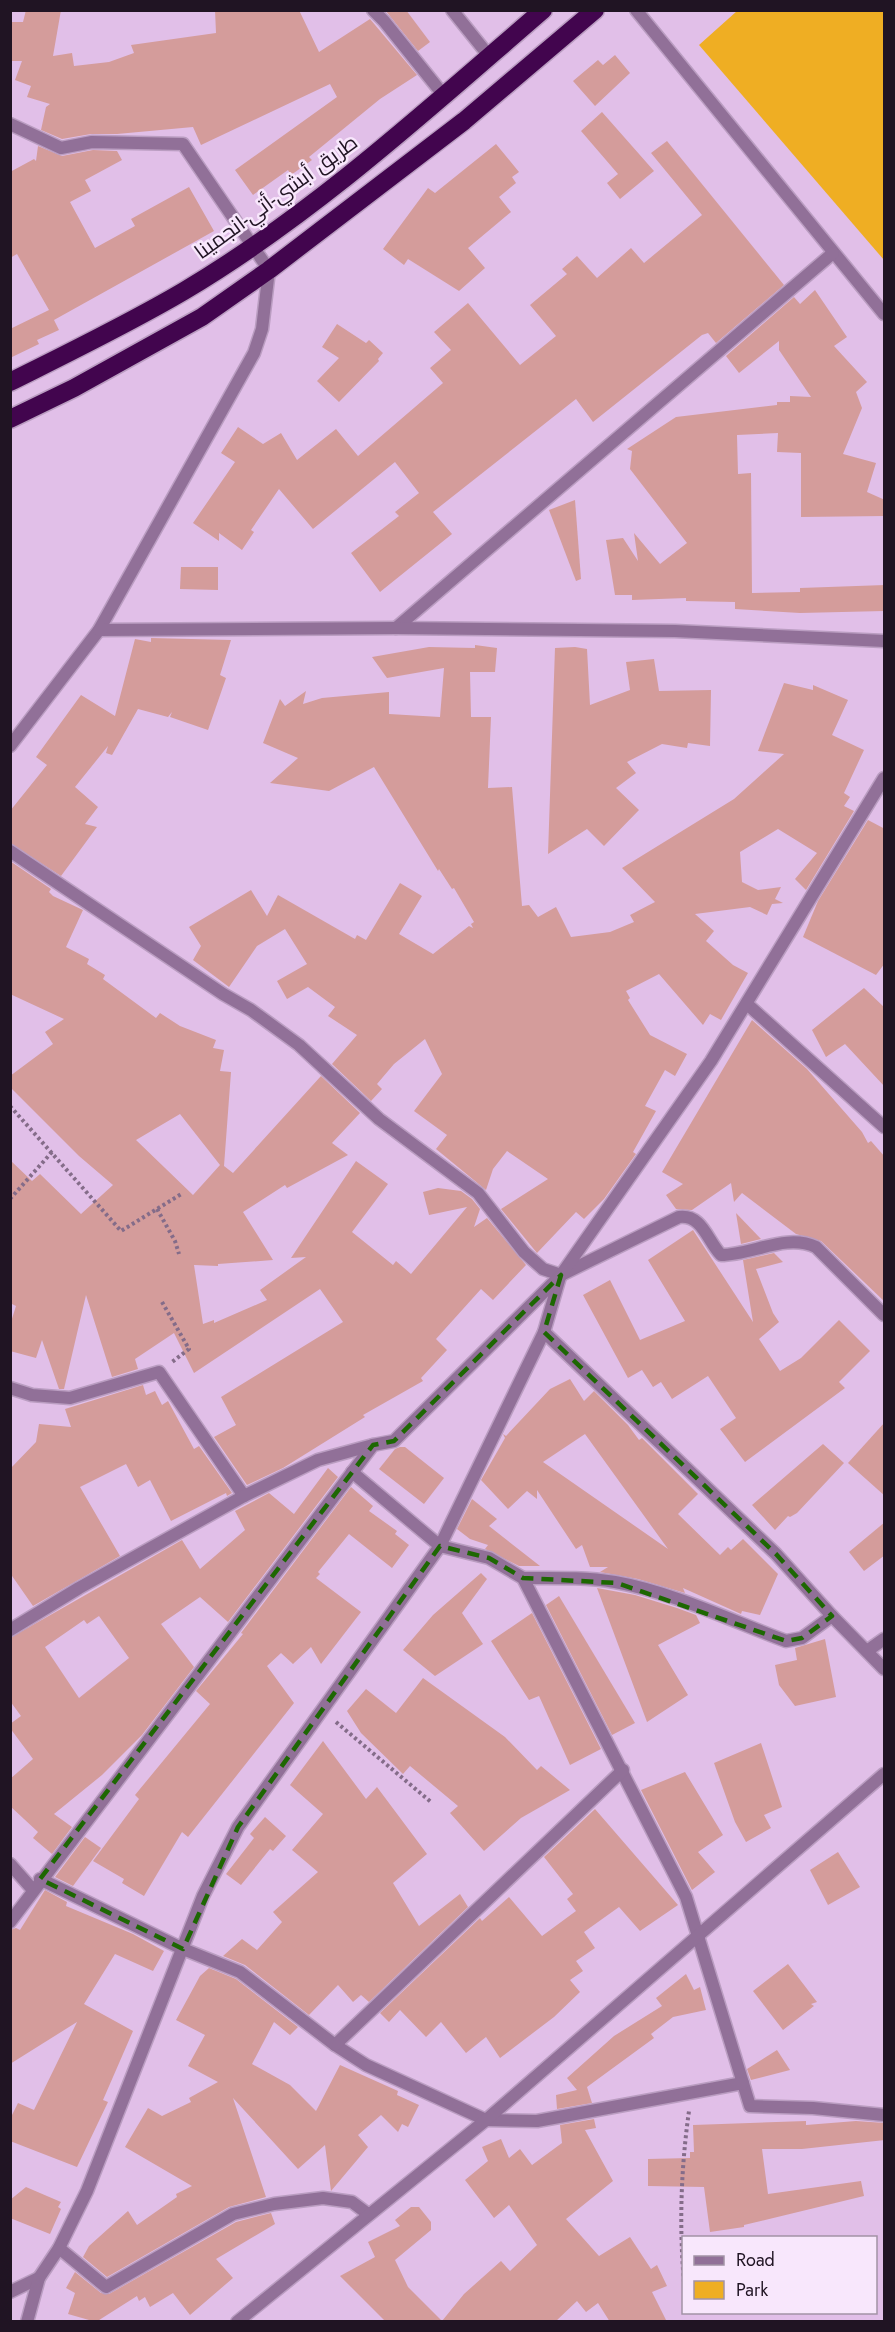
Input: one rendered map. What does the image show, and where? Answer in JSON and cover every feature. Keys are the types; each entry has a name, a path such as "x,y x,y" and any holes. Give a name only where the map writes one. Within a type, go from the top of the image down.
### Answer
{"highway":[{"name":"طريق أبشي-أتي-انجمينا","path":"10,382 184,291 253,244 339,183 445,97 543,10"},
{"path":"10,419 74,388 202,317 269,270 464,121 595,10"}],"street":[{"path":"373,10 445,97"},
{"path":"452,10 489,56"},
{"path":"636,10 885,314"},
{"path":"10,124 61,148 92,142 183,144 269,270 262,329 254,353 99,630 10,746"},
{"path":"396,628 833,253"},
{"path":"99,630 396,628 675,632 885,641"},
{"path":"10,1630 79,1588 244,1496 318,1460 394,1441 561,1275 711,1061 885,778"},
{"path":"10,850 300,1045 379,1119 478,1193 524,1252 543,1269 561,1275 679,1217 690,1216 696,1219 721,1255 790,1242 805,1242 816,1247 885,1315"},
{"path":"747,1004 885,1126"},
{"path":"27,2322 39,2278 59,2248 87,2191 203,1896 238,1827 440,1546 544,1332 561,1275"},
{"path":"544,1332 776,1554 832,1616 885,1669"},
{"path":"10,1388 32,1395 70,1398 159,1372 244,1496"},
{"path":"10,1922 373,1445"},
{"path":"352,1472 440,1546 489,1558 523,1578 575,1577 617,1582 661,1595 786,1641 802,1638 832,1616"},
{"path":"523,1578 686,1897 750,2106 885,2115"},
{"path":"867,1651 885,1639"},
{"path":"335,2045 622,1770"},
{"path":"237,2322 486,2120 885,1774"},
{"path":"10,1864 37,1885 240,1972 335,2045 366,2065 486,2120 537,2121 743,2083"},
{"path":"59,2248 106,2287 233,2214 274,2204 323,2198 352,2202 368,2214"},
{"path":"10,2292 39,2278"}],"path":[{"path":"10,1106 121,1231 183,1193"},
{"path":"10,1199 52,1152"},
{"path":"157,1209 175,1241 179,1254"},
{"path":"159,1372 189,1350 162,1302"},
{"path":"322,1709 431,1802"},
{"path":"682,2258 684,2152 692,2093"}],"highlighted area":[{"path":"561,1275 544,1332 776,1554 832,1616 802,1638 786,1641 617,1583 523,1578 489,1558 440,1546 238,1827 183,1949 40,1879 373,1445 394,1441"}],"green space":[{"path":"737,11 884,11 884,260 699,45"}],"building":[{"path":"26,10 61,10 53,56 72,53 74,66 109,62 134,53 131,45 216,33 215,10 299,10 319,52 370,19 417,75 380,99 309,157 312,160 291,175 288,170 253,195 235,170 337,97 330,84 201,145 193,127 91,134 62,139 41,130 46,107 50,104 27,97 31,86 15,80 22,61 10,61 10,22 23,22"},
{"path":"385,10 406,10 430,42 418,51"},
{"path":"615,55 630,73 595,106 573,81 598,60 603,65"},
{"path":"602,112 654,171 620,199 607,183 618,174 581,131"},
{"path":"667,141 784,285 716,343 708,333 702,335 593,422 576,399 433,512 452,534 380,592 351,553 399,516 395,512 419,493 395,462 313,529 279,489 251,530 254,532 242,550 219,533 219,541 193,523 235,462 221,453 238,427 263,444 281,433 297,460 336,429 358,456 443,383 430,368 451,350 434,332 468,303 520,365 556,336 530,305 567,274 562,269 577,256 597,278 631,248 644,263 702,215 651,153"},
{"path":"496,144 519,172 512,177 516,183 499,197 511,212 468,248 485,268 459,291 408,259 404,265 383,249 428,188 435,193"},
{"path":"38,146 62,156 93,150 117,151 122,160 85,180 91,191 70,202 95,248 135,226 131,219 189,187 214,231 54,320 59,330 37,340 39,344 10,358 10,329 49,310 17,254 10,258 10,172 34,159 36,161"},
{"path":"815,290 847,337 834,346 867,382 856,392 862,408 843,454 876,463 867,492 885,500 885,516 801,517 801,453 777,452 778,433 737,435 738,474 751,473 752,593 800,592 800,588 885,585 884,611 800,613 735,609 735,602 686,601 686,598 632,600 632,595 615,595 606,540 623,538 638,561 634,533 660,564 687,543 630,469 632,451 627,449 676,417 777,405 777,402 790,402 790,396 811,397 779,350 779,341 739,373 726,356 794,297 800,304"},
{"path":"337,324 366,343 369,340 383,353 379,361 339,402 317,381 339,358 322,347"},
{"path":"575,500 581,579 576,581 549,510"},
{"path":"181,567 218,567 218,590 180,589"},
{"path":"151,638 231,640 220,675 226,678 208,730 170,717 172,712 168,717 138,709 112,755 106,753 108,746 75,787 98,807 85,824 97,827 61,876 10,843 10,811 47,765 36,757 81,695 115,716 135,639 151,642"},
{"path":"475,645 497,648 495,672 470,672 471,717 491,717 488,788 512,787 522,906 529,905 538,917 556,907 571,937 610,932 634,922 630,915 655,902 622,868 734,799 784,754 758,751 784,683 813,690 813,685 848,700 832,735 864,750 844,793 850,797 844,806 854,811 806,890 795,879 817,853 778,829 740,852 742,882 758,890 781,887 775,899 783,903 772,904 767,915 750,907 695,914 714,931 706,941 733,965 748,973 721,1020 710,1014 703,1025 659,974 626,991 630,998 628,1000 650,1035 687,1054 675,1076 665,1070 645,1106 656,1111 633,1152 636,1154 604,1199 584,1219 576,1212 537,1253 501,1209 548,1179 507,1151 493,1169 486,1190 436,1149 447,1135 414,1111 442,1074 425,1039 394,1064 377,1084 382,1089 371,1101 332,1064 357,1035 328,1016 335,1007 308,987 287,999 277,981 307,964 285,929 257,946 229,987 193,960 201,946 189,927 251,890 267,916 278,895 355,939 357,935 366,940 400,883 422,896 399,934 433,954 469,926 473,928 471,924 474,922 454,888 452,889 439,869 438,871 374,767 329,791 270,783 298,758 263,743 280,699 285,706 306,691 303,704 322,698 389,692 389,714 440,717 444,668 387,678 372,657 429,647 475,648"},
{"path":"555,648 587,649 590,705 630,690 626,662 654,659 659,691 711,690 710,746 688,743 687,748 662,744 627,762 636,773 616,788 639,810 604,846 587,829 548,854"},
{"path":"868,820 885,829 885,963 876,975 803,937 818,901"},
{"path":"10,861 51,889 49,892 53,896 83,910 66,947 89,959 87,964 105,975 103,979 156,1018 160,1013 180,1026 216,1040 213,1048 224,1050 220,1071 231,1072 224,1166 233,1173 321,1076 360,1113 332,1143 348,1155 287,1188 285,1185 243,1212 273,1260 218,1264 218,1266 194,1265 203,1324 214,1320 214,1323 267,1300 260,1290 306,1257 291,1258 356,1161 388,1184 352,1232 393,1265 396,1261 411,1274 467,1207 429,1215 423,1192 438,1188 461,1191 472,1199 480,1209 474,1227 487,1218 526,1265 493,1300 481,1289 436,1339 447,1350 421,1378 423,1381 363,1415 365,1417 283,1468 247,1485 214,1437 236,1425 221,1397 343,1322 320,1289 194,1373 174,1333 135,1359 138,1369 112,1377 86,1295 64,1389 59,1389 42,1340 36,1358 10,1351 10,1325 16,1306 10,1303 10,1160 32,1181 40,1174 81,1214 113,1185 79,1156 10,1087 10,1076 53,1044 45,1032 64,1019 10,994","holes":["180,1114 220,1165 193,1195 136,1140"]},
{"path":"864,988 885,1008 885,1087 845,1044 826,1057 812,1030"},
{"path":"752,1020 807,1069 862,1132 868,1143 871,1141 885,1157 885,1302 821,1241 796,1234 742,1193 734,1202 731,1183 692,1210 676,1209 666,1195 683,1184 662,1172"},
{"path":"736,1213 761,1239 741,1244"},
{"path":"693,1230 753,1322 743,1260 774,1253 783,1262 756,1269 773,1313 779,1322 759,1339 780,1371 801,1358 839,1320 870,1351 839,1382 845,1388 745,1462 720,1429 736,1418 708,1376 672,1399 661,1382 653,1387 642,1370 628,1378 583,1295 610,1280 640,1340 685,1321 648,1260"},
{"path":"570,1379 584,1401 594,1391 628,1425 639,1440 642,1438 698,1494 678,1514 720,1555 728,1547 731,1550 743,1539 778,1574 760,1615 742,1611 741,1614 683,1588 685,1593 638,1579 600,1572 608,1567 590,1567 582,1545 576,1549 537,1490 537,1499 527,1491 508,1509 481,1480 505,1438 503,1434 506,1436 550,1389","holes":["585,1434 668,1549 543,1462"]},
{"path":"143,1385 146,1395 155,1391 162,1405 168,1401 194,1449 199,1446 232,1493 227,1496 226,1493 171,1521 150,1480 138,1487 126,1464 80,1487 120,1556 33,1606 10,1573 10,1469 36,1442 39,1424 71,1427 65,1409"},
{"path":"885,1422 885,1496 848,1463"},
{"path":"823,1444 844,1463 797,1513 788,1516 775,1530 752,1505"},
{"path":"405,1447 444,1478 424,1504 379,1469 395,1449"},
{"path":"328,1468 338,1477 228,1622 200,1597 161,1624 194,1667 142,1735 102,1775 54,1814 72,1827 52,1854 33,1838 38,1832 10,1806 10,1779 33,1759 10,1728 10,1724 21,1716 10,1701 10,1638 182,1540 200,1569 245,1530 235,1511 269,1493 294,1514","holes":["99,1616 129,1658 79,1698 45,1647 84,1620 87,1624"]},
{"path":"351,1487 373,1506 369,1511 397,1531 395,1534 409,1545 392,1568 349,1534 318,1572 320,1574 316,1578 361,1612 321,1664 311,1647 293,1664 281,1653 267,1666 294,1703 188,1837 182,1832 144,1896 122,1883 124,1879 93,1861 139,1799 135,1795 210,1704 196,1691 243,1634 241,1633"},
{"path":"472,1499 497,1519 489,1526 540,1566 519,1566 485,1549 488,1545 470,1539 457,1529"},
{"path":"885,1522 885,1555 864,1571 849,1552"},
{"path":"481,1573 487,1579 462,1613 483,1644 435,1676 403,1650 433,1615"},
{"path":"597,1588 635,1595 677,1608 696,1615 700,1623 658,1645 688,1695 647,1722"},
{"path":"559,1596 635,1723 612,1735 546,1605"},
{"path":"532,1613 601,1749 570,1765 539,1696 529,1700 491,1641"},
{"path":"825,1639 836,1697 795,1706 779,1685 775,1665 797,1660 795,1648"},
{"path":"423,1678 505,1737 537,1770 541,1766 570,1790 521,1818 484,1851 450,1813 458,1806 410,1766 403,1774 361,1733 347,1711 366,1689 396,1713"},
{"path":"323,1741 366,1799 377,1787 427,1854 393,1883 419,1926 460,1894 468,1907 369,2002 361,1995 353,2002 338,1985 309,2015 245,1965 223,1956 242,1939 257,1950 282,1922 273,1912 318,1872 292,1850 323,1814 290,1785"},
{"path":"761,1743 782,1807 764,1815 771,1828 746,1842 735,1822 714,1763"},
{"path":"685,1772 723,1835 698,1852 715,1872 692,1890 641,1790"},
{"path":"595,1809 678,1905 640,1931 619,1907 584,1932 595,1948 576,1961 583,1971 570,1980 580,1992 554,2017 500,2058 486,2037 466,2053 441,2022 426,2037 400,2010 389,2022 380,2013 480,1918 482,1921 509,1897 542,1936 576,1911 567,1899 573,1894 544,1857"},
{"path":"265,1817 286,1836 273,1851 270,1849 241,1885 226,1874 254,1838 250,1834"},
{"path":"85,1837 101,1848 73,1886 55,1877"},
{"path":"838,1852 860,1887 828,1905 810,1870"},
{"path":"45,1890 67,1902 66,1906 133,1934 164,1951 153,1971 115,1954 84,2004 133,2031 103,2100 108,2102 77,2167 10,2141 10,2119 18,2103 34,2110 77,2022 10,2064 10,1930 16,1928 20,1930"},
{"path":"788,1964 817,2002 811,2004 814,2006 783,2030 753,1991"},
{"path":"209,1968 236,1979 298,2027 290,2035 274,2022 252,2064 290,2085 316,2111 340,2065 398,2091 397,2095 419,2105 408,2127 402,2124 398,2132 381,2115 358,2135 368,2147 331,2191 325,2145 298,2169 233,2098 266,2197 229,2207 107,2277 83,2257 89,2246 128,2211 137,2225 177,2197 176,2194 192,2186 125,2147 148,2108 162,2116 191,2102 189,2098 218,2082 188,2066 205,2035 176,2020 200,1976"},
{"path":"686,1974 694,1990 700,1987 706,2010 673,2017 651,2034 654,2038 587,2087 592,2103 557,2109 556,2095 577,2090 567,2078 614,2036 662,2006 656,1998"},
{"path":"777,2050 790,2070 751,2080 747,2069"},
{"path":"594,2119 596,2128 585,2130 613,2181 566,2219 599,2256 630,2237 651,2269 657,2265 667,2286 652,2292 667,2322 610,2322 598,2303 586,2312 577,2301 555,2322 386,2322 340,2276 375,2257 368,2242 400,2226 395,2220 411,2207 419,2207 431,2222 431,2230 395,2260 408,2287 442,2321 464,2294 501,2261 510,2271 537,2245 509,2205 494,2218 465,2180 488,2161 482,2147 501,2139 509,2158 520,2149 532,2165 562,2143 560,2125"},
{"path":"806,2121 806,2125 856,2121 885,2123 885,2140 802,2149 762,2149 768,2194 861,2181 864,2196 744,2225 744,2227 710,2232 704,2187 648,2186 648,2159 690,2158 690,2152 694,2152 693,2125"},
{"path":"26,2187 61,2202 58,2207 61,2209 50,2234 10,2218 10,2200"},
{"path":"271,2213 275,2224 216,2259 233,2278 190,2315 173,2293 150,2307 145,2297 139,2301 137,2296 96,2322 68,2314 75,2293 66,2288 75,2272 101,2293 109,2294 236,2222"}]}
